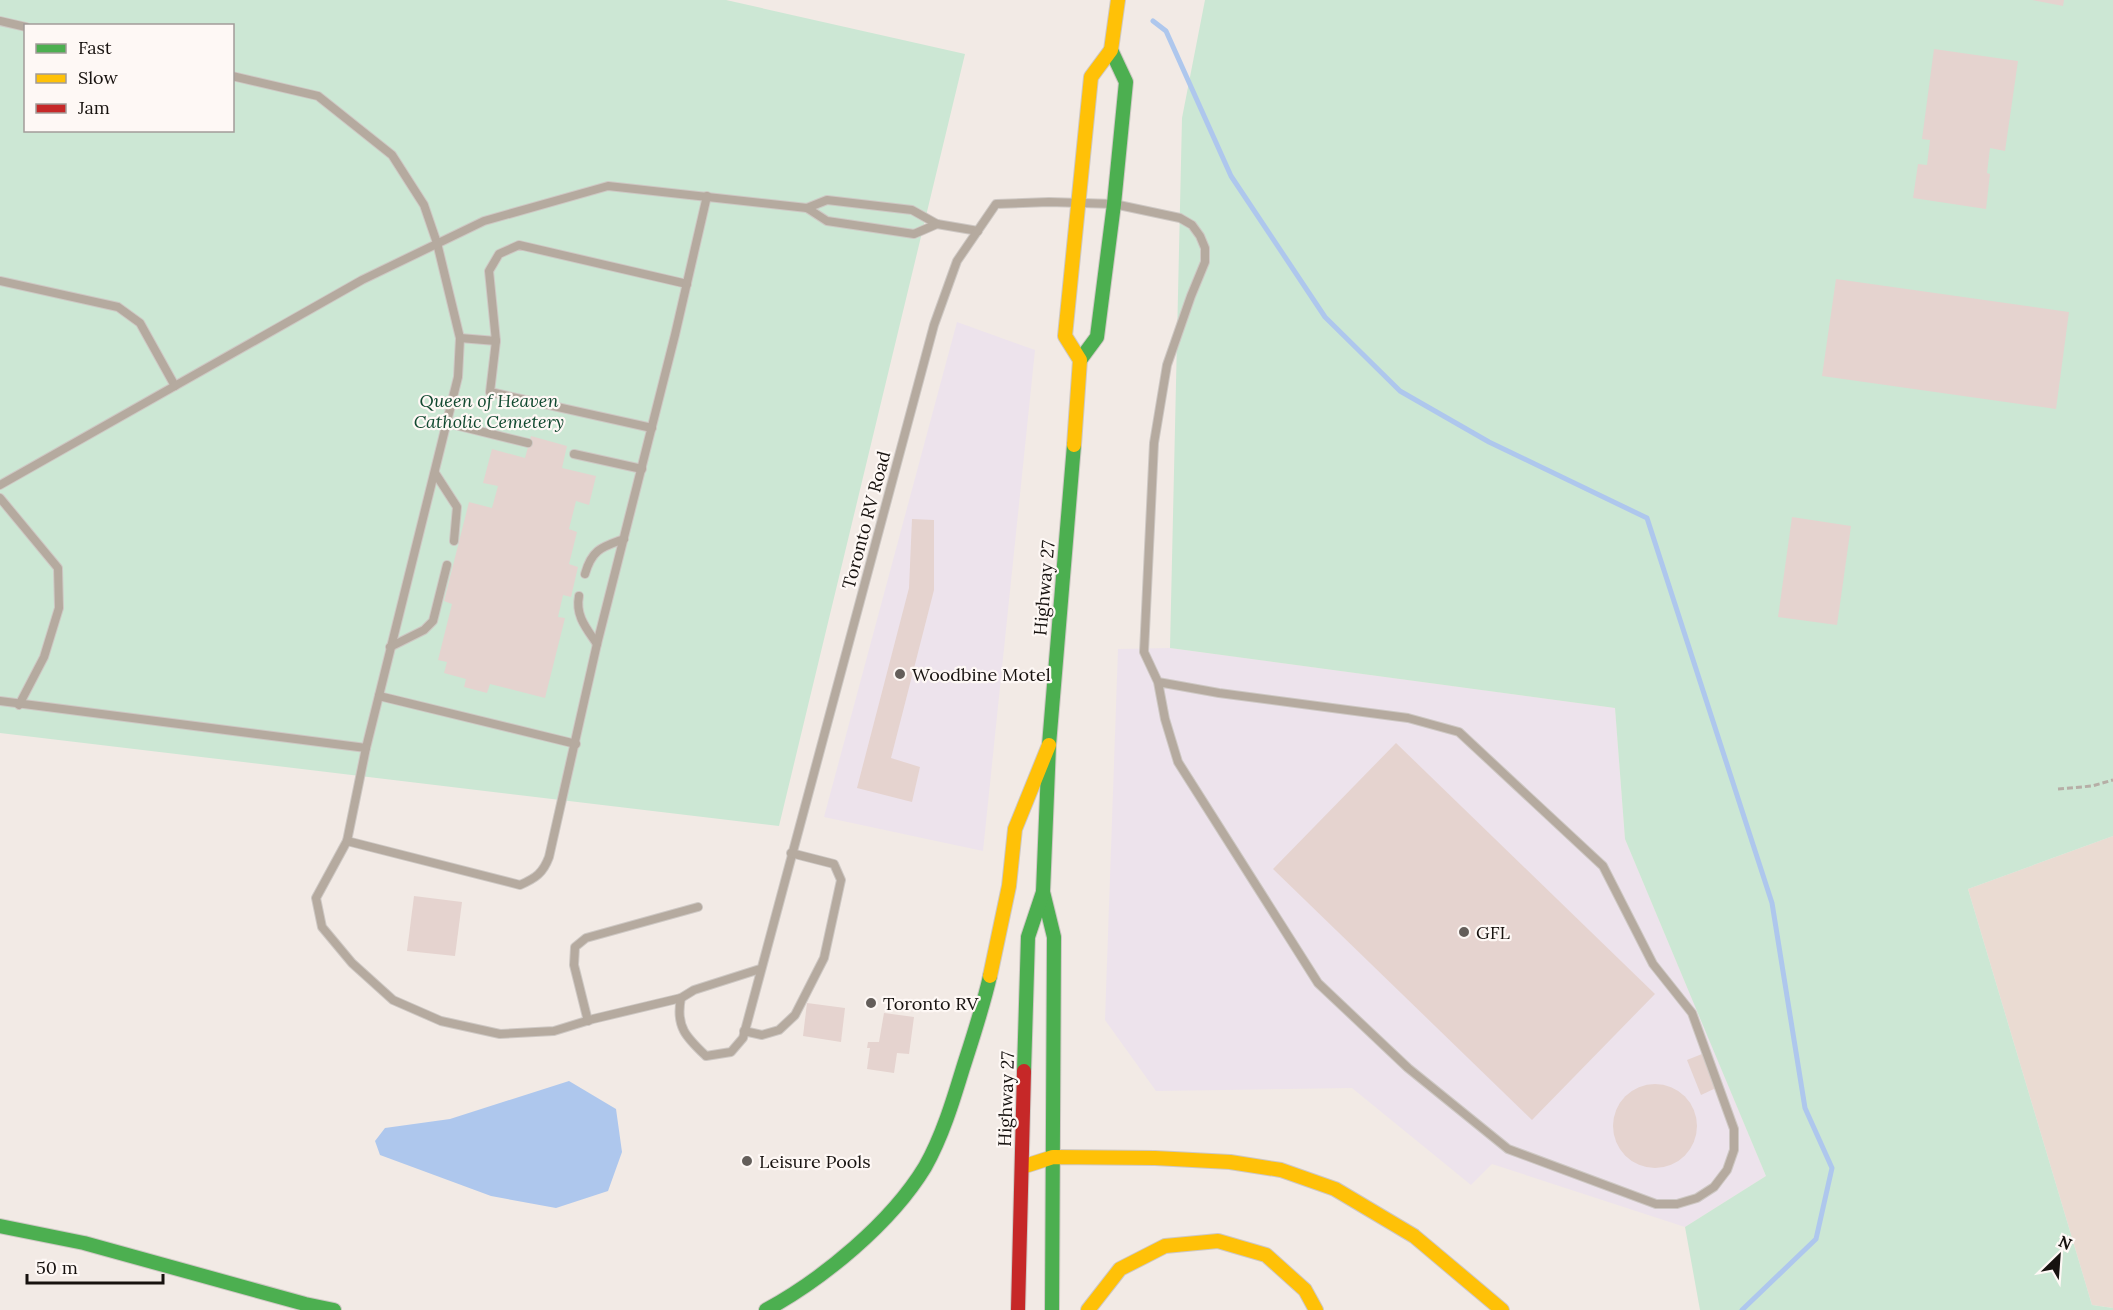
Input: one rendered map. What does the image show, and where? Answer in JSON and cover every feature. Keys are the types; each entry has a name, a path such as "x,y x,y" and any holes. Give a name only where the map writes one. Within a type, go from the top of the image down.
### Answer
{"main road":[{"path":"1111,50 1126,82 1114,204 1097,337 1080,360 1065,336 1091,77 1111,50 1118,0"},
{"name":"Highway 27","path":"1018,1310 1028,937 1042,892 1049,746 1080,360"},
{"path":"766,1310 842,1260 898,1203 925,1166 949,1112 985,1000 1009,886 1015,829 1049,746"},
{"name":"Highway 27","path":"1042,892 1054,937 1052,1310"},
{"path":"1022,1167 1053,1157 1155,1158 1230,1162 1281,1170 1335,1189 1414,1236 1502,1310"},
{"path":"0,1226 84,1243 334,1310"},
{"path":"1088,1310 1120,1269 1165,1246 1218,1241 1266,1255 1305,1290 1316,1310"}],"lane":[{"path":"0,21 24,27"},
{"path":"234,76 318,96 392,155 424,205 437,243 460,338 458,377 390,647 347,841 316,898 322,927 352,963 393,1000 441,1021 500,1034 554,1031 681,998 694,990 760,969"},
{"path":"0,485 362,280 484,220 608,186 807,208 827,221 914,234 937,224"},
{"path":"347,841 520,885 535,878 544,870 549,857 597,644 642,469 707,196"},
{"path":"807,208 827,200 912,210 937,224 978,231"},
{"name":"Toronto RV Road","path":"681,998 679,1011 686,1037 706,1056 731,1052 742,1038 744,1031 934,325 957,261 996,204 1114,204 1180,218 1196,230 1205,248 1204,262 1167,365 1154,443 1144,652 1158,682 1165,719 1178,762 1318,983 1407,1068 1508,1149 1656,1204 1677,1204 1697,1198 1714,1187 1727,1170 1734,1150 1734,1129 1692,1013 1653,964 1603,866 1459,732 1408,718 1219,693 1158,682"},
{"path":"652,428 489,392 496,341 489,271 499,254 519,245 687,284"},
{"path":"0,281 118,307 140,323 174,386"},
{"path":"460,338 496,341"},
{"path":"447,423 528,443"},
{"path":"574,454 642,469"},
{"path":"435,473 457,507 454,541"},
{"path":"0,498 58,568 59,608 44,657 19,705"},
{"path":"585,574 588,563 595,552 624,539"},
{"path":"390,647 424,630 433,621 447,565"},
{"path":"579,596 577,605 582,622 597,644"},
{"path":"379,696 576,744"},
{"path":"0,701 366,748"},
{"path":"744,1031 762,1035 779,1030 795,1015 824,958 841,880 834,864 792,853"},
{"path":"588,1021 574,965 575,947 586,938 698,907"}],"path":[{"path":"2058,789 2092,786 2113,780"}],"shaded area":[{"path":"957,322 1035,350 983,851 824,817"},
{"path":"1170,648 1615,708 1625,839 1766,1176 1685,1227 1492,1164 1471,1185 1352,1088 1156,1091 1105,1020 1118,649"},
{"path":"2113,836 2113,1308 2092,1305 1968,889"}],"green space":[{"name":"Queen of Heaven Catholic Cemetery","path":"0,0 726,0 965,54 779,826 0,733"},
{"path":"1205,0 2113,0 2113,836 1968,889 2092,1305 2113,1308 2113,1310 1700,1310 1685,1227 1766,1176 1625,839 1615,708 1170,648 1182,118"}],"water":[{"path":"569,1081 616,1109 622,1152 608,1191 556,1208 491,1196 380,1155 375,1141 385,1128 450,1119"}],"building":[{"path":"2032,0 2064,0 2063,6"},
{"path":"1934,49 2018,61 2005,151 1990,148 1986,209 1913,198 1918,164 1927,165 1930,140 1922,139"},
{"path":"1836,279 2069,312 2056,409 1822,376"},
{"path":"531,436 567,446 562,468 596,476 589,505 576,501 569,529 577,532 569,564 578,567 571,597 563,595 558,617 565,618 545,698 490,684 487,693 464,687 466,679 444,673 447,662 438,660 452,604 444,601 469,502 492,508 498,486 483,483 492,449 525,458"},
{"path":"1792,517 1851,526 1837,625 1778,617"},
{"name":"Woodbine Motel","path":"912,519 934,520 934,590 891,758 920,767 912,802 857,788 909,588"},
{"name":"GFL","path":"1396,743 1655,994 1532,1120 1273,869"},
{"path":"414,896 462,902 455,956 407,951"},
{"path":"807,1003 845,1008 841,1042 803,1036"},
{"path":"884,1013 914,1017 909,1054 897,1053 894,1073 867,1069 870,1048 867,1048 868,1042 879,1042"},
{"path":"1702,1054 1716,1088 1701,1095 1687,1060"},
{"path":"1655,1084 1671,1087 1685,1096 1694,1110 1697,1126 1694,1142 1685,1156 1671,1165 1655,1168 1639,1165 1625,1156 1616,1142 1613,1126 1616,1110 1625,1096 1639,1087"}],"waterway":[{"path":"1153,21 1166,31 1231,176 1325,317 1400,391 1489,442 1647,518 1772,903 1805,1108 1832,1168 1816,1239 1742,1310"}],"traffic: fast":[{"path":"1080,360 1097,337 1114,204 1126,82 1111,50"},
{"path":"1024,1071 1028,937 1043,892 1049,745 1074,445"},
{"path":"1043,892 1054,937 1052,1310"},
{"path":"766,1310 810,1282 854,1248 875,1229 911,1188 937,1144 978,1022 990,976"},
{"path":"0,1226 84,1243 334,1310"}],"traffic: slow":[{"path":"1074,445 1080,360 1065,336 1091,77 1111,50 1118,0"},
{"path":"990,976 1009,886 1015,829 1049,745"},
{"path":"1022,1167 1053,1157 1155,1158 1230,1162 1281,1170 1335,1189 1414,1236 1502,1310"},
{"path":"1088,1310 1120,1269 1165,1246 1218,1241 1266,1255 1305,1290 1316,1310"}],"traffic: jam":[{"path":"1018,1310 1024,1071"}],"place":[{"name":"Woodbine Motel","path":"900,674"},
{"name":"GFL","path":"1464,932"},
{"name":"Toronto RV","path":"871,1003"},
{"name":"Leisure Pools","path":"747,1161"}]}
